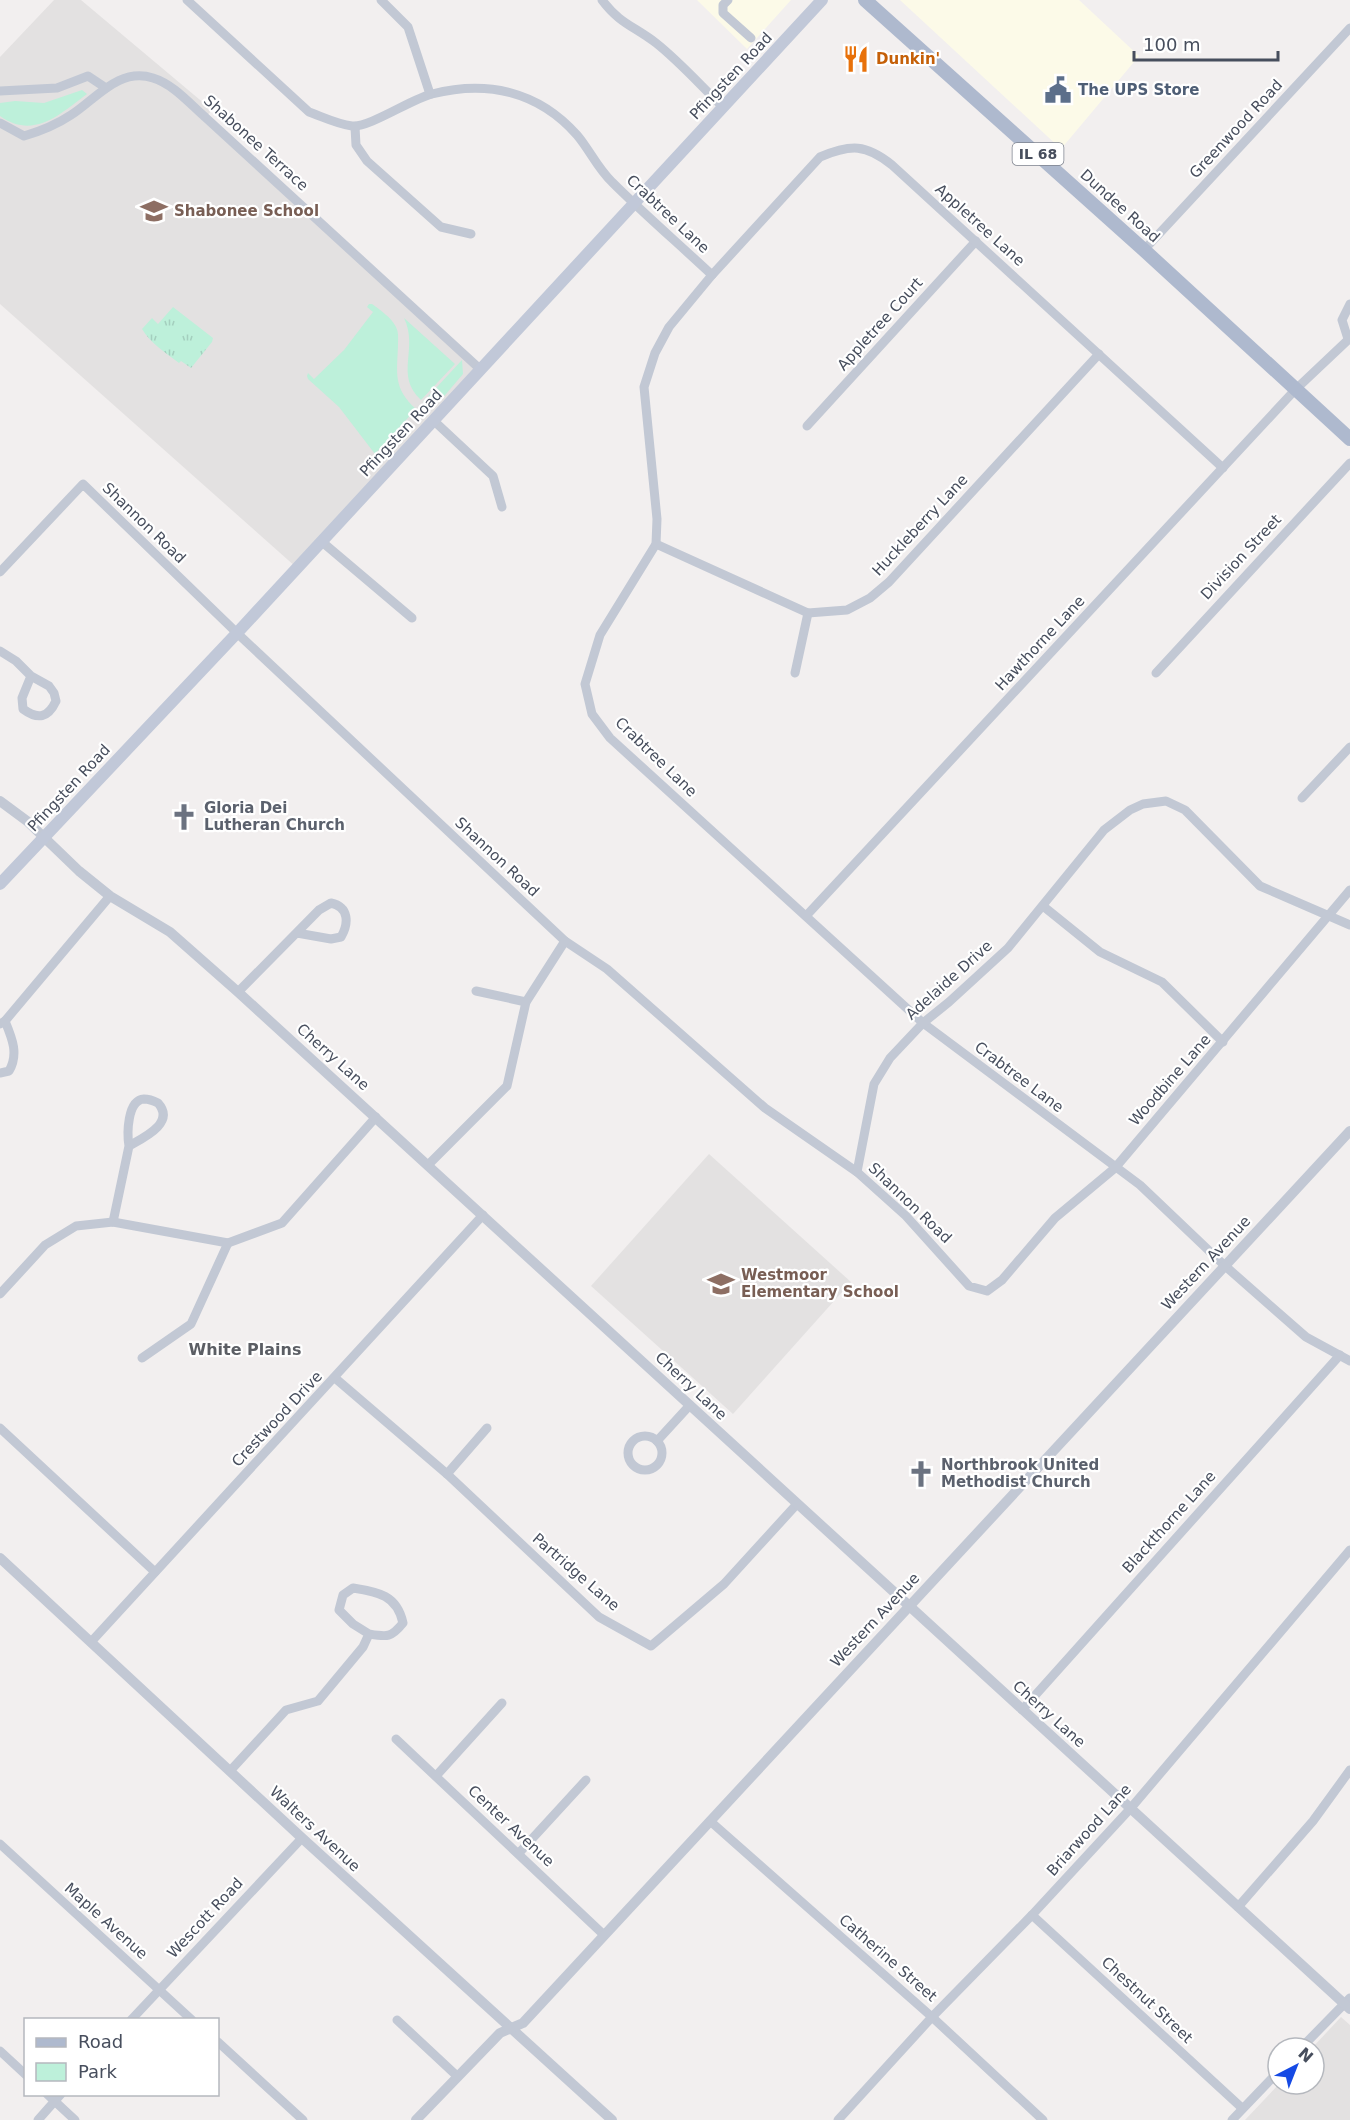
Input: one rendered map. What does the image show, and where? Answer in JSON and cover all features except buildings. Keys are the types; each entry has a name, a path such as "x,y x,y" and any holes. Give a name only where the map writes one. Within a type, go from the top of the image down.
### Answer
{"main road":[{"name":"Pfingsten Road","path":"0,884 237,633 822,0"},
{"name":"Dundee Road","path":"865,0 1144,250 1350,439"}],"street":[{"path":"186,0 309,112 333,122 355,127 356,145 367,161 441,227 471,234"},
{"path":"381,0 408,27 430,94"},
{"path":"602,0 617,18 656,43 723,107"},
{"path":"728,0 723,5 723,12 751,38"},
{"name":"Greenwood Road","path":"1144,250 1350,28"},
{"path":"0,91 57,88 88,76 105,88"},
{"name":"Shabonee Terrace","path":"0,123 24,136 49,128 73,114 116,81 140,76 153,78 167,86 205,117 480,369"},
{"name":"Crabtree Lane","path":"355,127 430,94 465,88 491,88 517,94 540,104 562,119 576,134 609,180 712,275 669,327 655,353 644,387 657,519 656,544 600,635 585,684 592,714 610,738 923,1023 1140,1185 1224,1265 1306,1337 1350,1361"},
{"name":"Appletree Lane","path":"712,275 820,157 840,149 860,147 878,153 1223,468"},
{"name":"Appletree Court","path":"807,426 976,241"},
{"path":"1349,338 1342,320 1350,304"},
{"name":"Hawthorne Lane","path":"806,916 1295,390 1349,338"},
{"name":"Huckleberry Lane","path":"656,544 808,613 847,610 870,598 889,582 1099,354"},
{"path":"433,420 493,476 502,507"},
{"name":"Division Street","path":"1156,673 1350,463"},
{"name":"Shannon Road","path":"0,572 83,484 237,633 565,940 607,969 765,1108 857,1172 906,1216 969,1286 987,1291 1002,1280"},
{"path":"321,541 412,618"},
{"path":"795,673 808,613"},
{"path":"0,651 16,661 31,676 49,686 54,693 56,701 45,716 38,717 23,709 22,699 31,676"},
{"path":"1302,798 1350,747"},
{"name":"Cherry Lane","path":"0,801 27,821 79,871 110,896 170,932 238,992 1130,1809 1348,2003"},
{"name":"Adelaide Drive","path":"857,1172 874,1084 890,1058 923,1023 1008,948 1104,830 1136,807 1166,801 1185,810 1260,886 1350,925"},
{"name":"Woodbine Lane","path":"1002,1280 1055,1218 1115,1168 1350,890"},
{"path":"0,1073 9,1071 14,1063 15,1051 12,1038 2,1022 110,896"},
{"path":"238,992 319,910 331,903 337,905 346,915 347,923 341,937 332,939 297,933"},
{"path":"1043,906 1100,952 1162,982 1223,1042"},
{"path":"428,1165 507,1086 526,1002 565,940"},
{"path":"476,991 526,1002"},
{"path":"113,1222 129,1146 128,1127 132,1109 136,1101 143,1099 158,1103 163,1112 156,1130 129,1146"},
{"path":"0,1294 45,1245 76,1226 113,1222 228,1243 282,1223 376,1117"},
{"name":"Western Avenue","path":"416,2120 500,2033 523,2023 1350,1131"},
{"name":"Crestwood Drive","path":"91,1642 483,1215"},
{"path":"142,1358 191,1324 228,1243"},
{"name":"Blackthorne Lane","path":"1022,1710 1340,1355"},
{"name":"Partridge Lane","path":"335,1378 447,1474 599,1617 651,1646 724,1584 797,1504"},
{"path":"657,1441 690,1406"},
{"path":"0,1428 155,1572"},
{"path":"447,1474 487,1428"},
{"name":"Briarwood Lane","path":"838,2120 932,2017 1032,1915 1130,1809 1350,1550"},
{"name":"Walters Avenue","path":"0,1558 302,1838 612,2120"},
{"path":"353,1588 381,1594 394,1602 400,1611 403,1623 396,1632 386,1637 369,1634 353,1624 339,1610 343,1595 353,1588"},
{"path":"230,1771 286,1710 318,1701 363,1647 369,1634"},
{"path":"436,1776 502,1704"},
{"name":"Center Avenue","path":"396,1739 604,1935"},
{"path":"1238,1907 1313,1821 1350,1770"},
{"path":"519,1853 586,1780"},
{"name":"Catherine Street","path":"710,1821 932,2017 1043,2120"},
{"name":"Wescott Road","path":"132,2018 302,1838"},
{"name":"Maple Avenue","path":"0,1844 191,2018"},
{"name":"Chestnut Street","path":"1032,1915 1242,2108"},
{"path":"1314,2036 1348,2003"},
{"path":"397,2020 457,2076"},
{"path":"219,2043 303,2120"},
{"path":"0,2051 24,2073"},
{"path":"1232,2120 1266,2084"},
{"path":"38,2120 58,2098 75,2120"}],"shaded area":[{"name":"Shabonee School","path":"54,0 81,0 212,110 206,117 480,369 297,568 0,304 0,57"},
{"path":"697,0 791,0 747,49"},
{"path":"900,0 1079,0 1139,56 1061,149"},
{"name":"Westmoor Elementary School","path":"709,1154 851,1282 733,1414 591,1286"},
{"path":"1341,2017 1350,2025 1350,2120 1245,2120 1268,2096 1326,2096 1326,2036 1323,2036"}],"green space":[{"path":"82,90 87,94 46,122 24,125 12,123 0,116 0,103 15,101 44,103"},
{"path":"369,304 386,314 396,327 398,332 398,380 403,394 416,409 375,454 339,407 307,376 308,373 314,379 344,350 373,312 367,307"},
{"path":"173,307 213,338 191,368 181,361 179,363 164,352 149,339 142,329 152,318 158,324"},
{"path":"404,318 455,364 421,400 413,391 409,381 409,340"},
{"path":"462,360 463,374 440,401 432,405 423,402"}],"place":[{"name":"Dunkin'","path":"856,59"},
{"name":"The UPS Store","path":"1058,90"},
{"name":"Shabonee School","path":"154,211"},
{"name":"Gloria Dei Lutheran Church","path":"184,817"},
{"name":"Westmoor Elementary School","path":"721,1284"},
{"name":"Northbrook United Methodist Church","path":"921,1474"}],"district":[{"name":"White Plains","path":"246,1349"}]}
